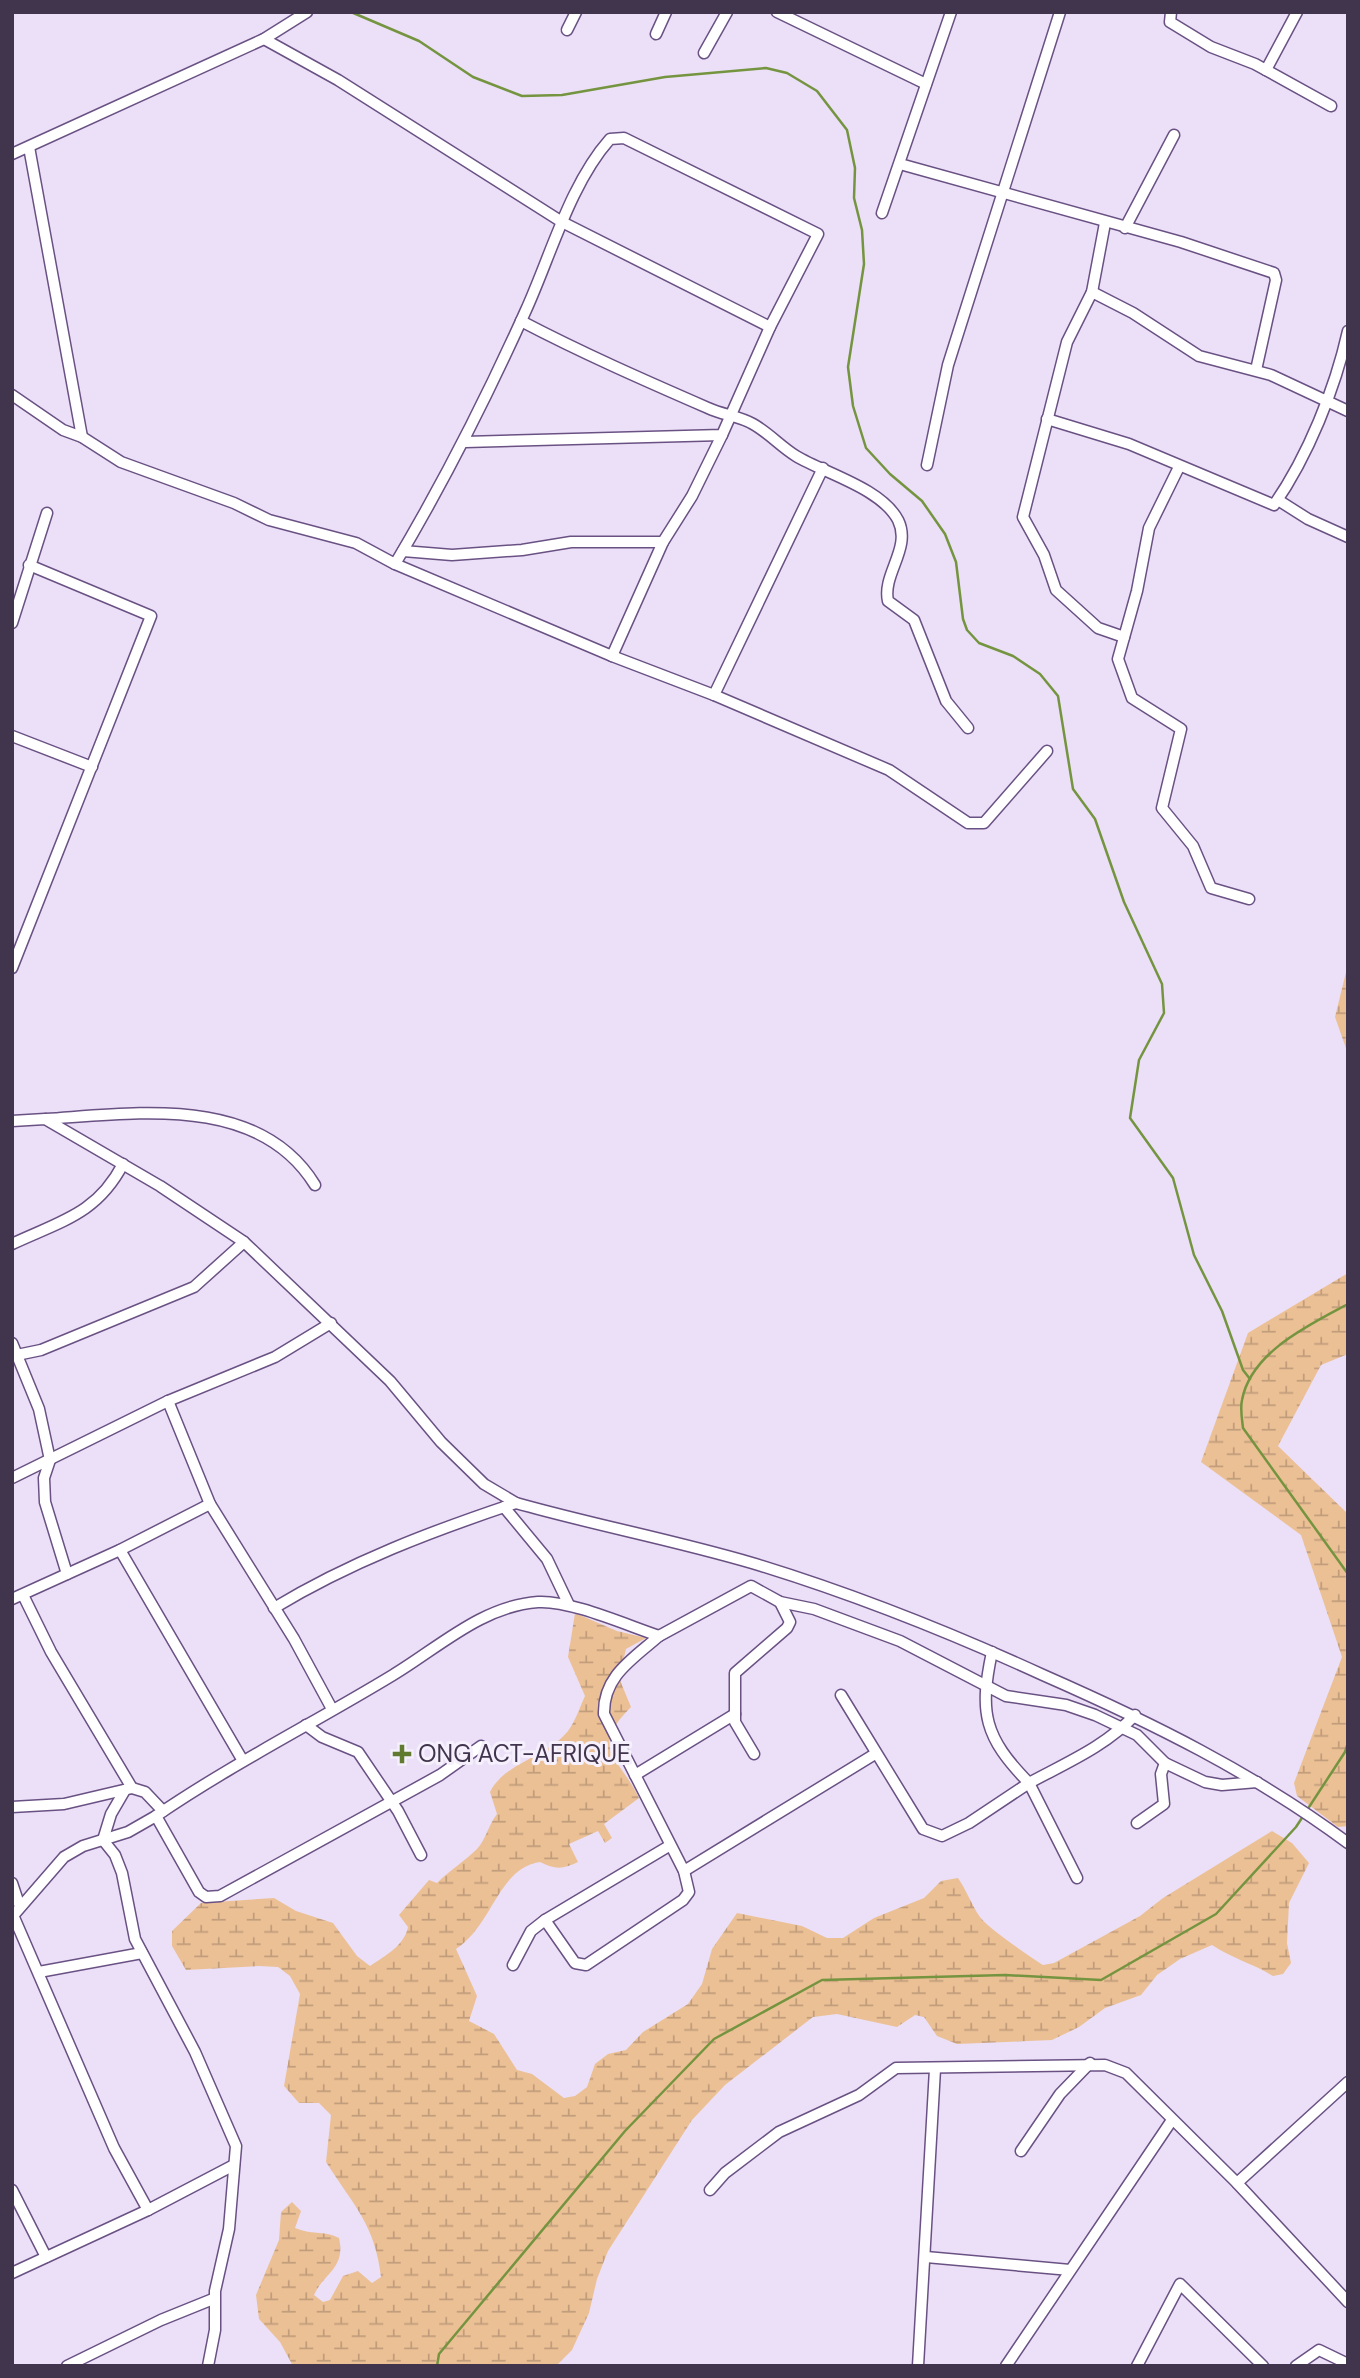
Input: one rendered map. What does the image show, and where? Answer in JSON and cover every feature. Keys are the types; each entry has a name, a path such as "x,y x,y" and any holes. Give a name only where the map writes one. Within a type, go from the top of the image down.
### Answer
{"street":[{"path":"12,154 264,38 307,12"},
{"path":"567,30 576,12"},
{"path":"656,34 666,12"},
{"path":"704,53 727,12"},
{"path":"778,12 926,84"},
{"path":"882,213 951,12"},
{"path":"927,465 948,365 1060,12"},
{"path":"1171,12 1170,22 1202,42 1266,70 1331,106"},
{"path":"1266,70 1297,12"},
{"path":"264,38 338,80 562,222 770,327"},
{"path":"1125,228 1174,135"},
{"path":"395,564 466,442 562,222 601,149 610,139 624,138 818,234 770,327 692,496 663,542 612,656"},
{"path":"29,146 82,437"},
{"path":"900,164 1181,242 1274,273 1276,277 1256,370"},
{"path":"1105,223 1092,292 1067,342 1024,509 1026,527 1044,555 1056,590 1098,628 1124,638"},
{"path":"1092,292 1133,313 1199,356 1256,370 1348,411"},
{"path":"521,321 754,425 797,456 865,491 897,519 902,532 898,559 886,591 888,601 914,620 924,638 946,701 968,729"},
{"path":"1047,419 1129,444 1274,505 1300,464 1340,368 1348,331"},
{"path":"12,395 63,430 82,437 121,461 234,503 269,520 356,543 395,564 612,656 714,695 888,770 968,823 984,823 1047,751"},
{"path":"466,442 722,435"},
{"path":"1179,467 1149,528 1118,659 1132,698 1181,729 1162,808 1167,818 1194,846 1211,888 1249,899"},
{"path":"714,695 823,468"},
{"path":"1278,499 1308,519 1348,537"},
{"path":"12,623 47,513"},
{"path":"403,551 452,555 522,550 571,542 663,542"},
{"path":"12,968 151,616 29,565"},
{"path":"12,736 92,766"},
{"path":"12,1121 167,1113 236,1124 286,1150 303,1167 315,1185"},
{"path":"45,1119 219,1223 244,1242 390,1381 441,1442 484,1484 516,1503 751,1563 839,1592 992,1652 1135,1715 1257,1782 1348,1843"},
{"path":"12,1244 93,1206 106,1194 123,1164"},
{"path":"15,1356 88,1332 194,1287 244,1242"},
{"path":"12,1478 168,1401 275,1357 331,1323"},
{"path":"12,1343 38,1409 50,1460 44,1478 45,1502 67,1573"},
{"path":"168,1401 210,1504 332,1709"},
{"path":"274,1608 360,1562 429,1532 516,1503"},
{"path":"12,1599 120,1550 210,1504"},
{"path":"504,1507 547,1559 568,1603"},
{"path":"120,1550 243,1761"},
{"path":"751,1563 751,1586"},
{"path":"751,1586 780,1602 814,1609 900,1641 1006,1696 1076,1708 1123,1728 1142,1738 1165,1763 1211,1784 1257,1782"},
{"path":"545,1920 575,1963 586,1965 683,1900 689,1892 684,1871 609,1728 604,1699 606,1688 620,1670 659,1636 751,1586"},
{"path":"23,1595 47,1644 129,1789"},
{"path":"754,1754 737,1728 734,1714 736,1668 789,1625 780,1602"},
{"path":"15,1913 64,1857 76,1849 103,1840 159,1814 243,1761 490,1615 522,1604 568,1603 659,1636"},
{"path":"992,1652 985,1686 987,1723 1005,1755 1029,1783 1077,1878"},
{"path":"841,1695 923,1829 936,1836 942,1836 969,1823 1029,1783 1083,1755 1123,1728 1135,1715"},
{"path":"635,1775 734,1714"},
{"path":"306,1725 321,1737 358,1752 391,1799 421,1854"},
{"path":"12,1807 64,1804 129,1789 145,1792 199,1892 213,1898 391,1799 440,1775 481,1746"},
{"path":"684,1871 875,1754"},
{"path":"1137,1823 1164,1804 1161,1774 1165,1763"},
{"path":"103,1840 111,1814 129,1789"},
{"path":"103,1840 115,1855 122,1873 135,1939 195,2052 232,2131 236,2146 229,2229 214,2299 215,2330 208,2366"},
{"path":"513,1965 531,1931 545,1920 669,1846"},
{"path":"12,1883 15,1913 39,1972 114,2148 148,2210"},
{"path":"39,1972 98,1964 142,1953"},
{"path":"1021,2151 1060,2094 1090,2063"},
{"path":"710,2190 726,2173 779,2132 859,2095 896,2068 1090,2063 1126,2073 1237,2183 1348,2302"},
{"path":"918,2366 935,2069"},
{"path":"1237,2183 1348,2082"},
{"path":"1006,2366 1172,2120"},
{"path":"12,2273 148,2210 234,2165"},
{"path":"12,2190 46,2257"},
{"path":"926,2257 1070,2270"},
{"path":"1138,2366 1180,2284 1263,2366"},
{"path":"67,2366 161,2320 214,2299"},
{"path":"1296,2366 1319,2350 1348,2364"}],"green space":[{"path":"1348,964 1348,1054 1335,1017"},
{"path":"1348,1273 1348,1354 1321,1365 1278,1446 1348,1514 1348,1826 1338,1827 1297,1796 1294,1783 1342,1657 1301,1535 1201,1462 1248,1333"},
{"path":"575,1613 617,1631 646,1638 626,1649 619,1678 631,1707 611,1733 609,1744 616,1762 639,1798 604,1824 612,1838 605,1843 598,1831 569,1844 578,1862 559,1868 540,1862 526,1866 514,1875 469,1939 456,1949 477,1996 469,2021 494,2034 517,2070 532,2074 564,2098 575,2096 587,2087 595,2064 608,2054 626,2050 643,2032 688,2004 702,1984 712,1949 737,1913 802,1926 827,1938 843,1938 874,1918 924,1898 941,1881 958,1878 977,1913 985,1922 1043,1965 1054,1963 1140,1916 1163,1898 1272,1831 1292,1843 1309,1863 1289,1903 1287,1943 1291,1963 1283,1974 1273,1976 1212,1945 1180,1959 1157,1975 1141,1995 1105,2008 1079,2027 1052,2040 957,2044 937,2036 924,2017 915,2015 897,2027 837,2014 813,2017 725,2085 692,2120 608,2251 597,2279 589,2313 572,2350 556,2366 293,2366 280,2342 259,2319 256,2295 279,2240 281,2212 292,2202 301,2211 295,2228 339,2238 337,2263 314,2295 323,2302 330,2300 343,2276 358,2271 372,2283 381,2277 374,2243 361,2216 326,2162 331,2115 319,2103 299,2103 284,2086 300,1994 290,1976 278,1967 186,1970 172,1946 172,1931 201,1903 274,1898 296,1911 333,1923 357,1956 370,1966 394,1950 403,1940 408,1927 399,1915 429,1880 437,1883 482,1842 497,1814 490,1792 497,1782 515,1767 559,1740 573,1723 585,1696 568,1657"}],"waterway":[{"path":"351,12 419,41 473,77 522,96 562,95 665,77 766,68 787,73 817,91 847,130 855,168 854,198 862,230 864,264 848,367 853,406 866,448 890,474 922,501 945,534 956,562 963,619 967,630 979,643 1013,656 1040,674 1058,696 1073,789 1095,819 1124,902 1162,984 1164,1013 1139,1060 1130,1118 1173,1178 1194,1255 1222,1311 1243,1370 1250,1379"},
{"path":"1348,1304 1300,1331 1269,1354 1248,1383 1241,1407 1243,1428 1348,1574"},
{"path":"437,2366 439,2354 625,2131 714,2039 822,1980 1005,1975 1101,1980 1216,1914 1296,1827 1345,1752 1348,1743"}],"place":[{"name":"ONG ACT-AFRIQUE","path":"402,1754"}]}
